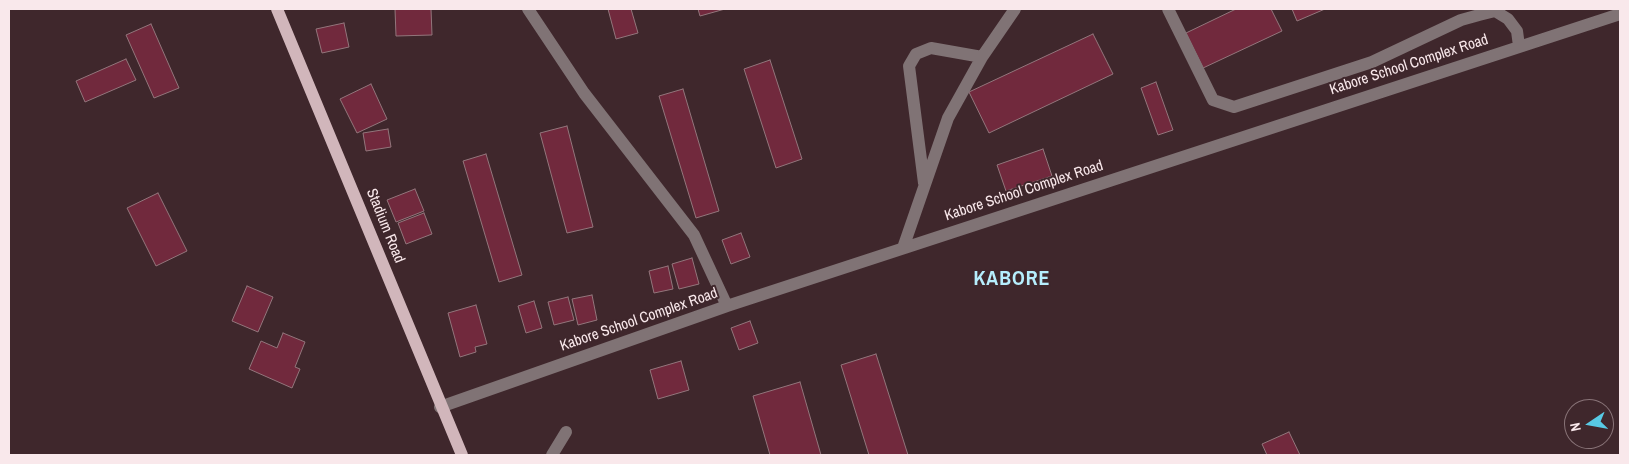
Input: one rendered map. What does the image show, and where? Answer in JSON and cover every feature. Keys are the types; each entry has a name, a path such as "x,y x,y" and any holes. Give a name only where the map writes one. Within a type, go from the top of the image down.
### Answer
{"main road":[{"name":"Stadium Road","path":"277,9 440,407 462,455"}],"street":[{"path":"528,9 584,93 694,235 727,306"},
{"path":"902,248 948,118 982,57 1015,9"},
{"path":"1168,9 1213,100 1234,107 1372,62 1478,15 1496,11 1508,19 1517,31 1519,46"},
{"name":"Kabore School Complex Road","path":"440,407 727,306 1620,14"},
{"path":"925,186 909,66 916,54 932,48 982,57"},
{"path":"552,455 566,432"}],"building":[{"path":"395,9 431,9 432,35 396,36"},
{"path":"608,9 631,9 638,33 616,39"},
{"path":"698,9 725,9 700,16"},
{"path":"1236,9 1271,9 1282,31 1203,68 1186,33"},
{"path":"1292,9 1325,9 1297,21"},
{"path":"344,23 349,47 322,53 316,29"},
{"path":"151,24 179,88 154,98 126,35"},
{"path":"1093,34 1113,74 989,133 969,92"},
{"path":"126,59 136,80 85,102 76,81"},
{"path":"770,60 802,159 776,168 744,69"},
{"path":"1156,82 1173,130 1158,135 1141,88"},
{"path":"371,84 387,119 357,133 340,99"},
{"path":"683,89 719,211 696,218 659,96"},
{"path":"567,126 593,227 567,233 540,133"},
{"path":"388,129 391,147 366,151 363,133"},
{"path":"1043,149 1052,176 1006,191 997,165"},
{"path":"486,154 522,275 499,282 463,161"},
{"path":"415,189 424,211 396,222 387,200"},
{"path":"158,193 187,251 156,266 127,208"},
{"path":"424,213 432,234 406,244 398,223"},
{"path":"741,233 750,257 731,264 722,240"},
{"path":"692,258 699,284 679,289 672,264"},
{"path":"668,266 673,289 654,293 649,271"},
{"path":"247,286 273,297 258,332 232,321"},
{"path":"592,295 597,320 578,325 572,299"},
{"path":"568,297 574,320 554,325 548,302"},
{"path":"534,301 542,328 526,333 518,306"},
{"path":"476,305 487,344 475,347 476,352 460,357 448,313"},
{"path":"750,321 758,343 739,350 731,328"},
{"path":"283,333 305,342 295,367 300,369 292,388 249,369 261,341 277,348"},
{"path":"876,354 908,455 869,455 841,365"},
{"path":"681,361 689,390 658,399 650,370"},
{"path":"800,382 821,455 770,455 753,396"},
{"path":"1289,432 1300,455 1267,455 1262,444"}],"district":[{"name":"KABORE","path":"1012,280"}]}
